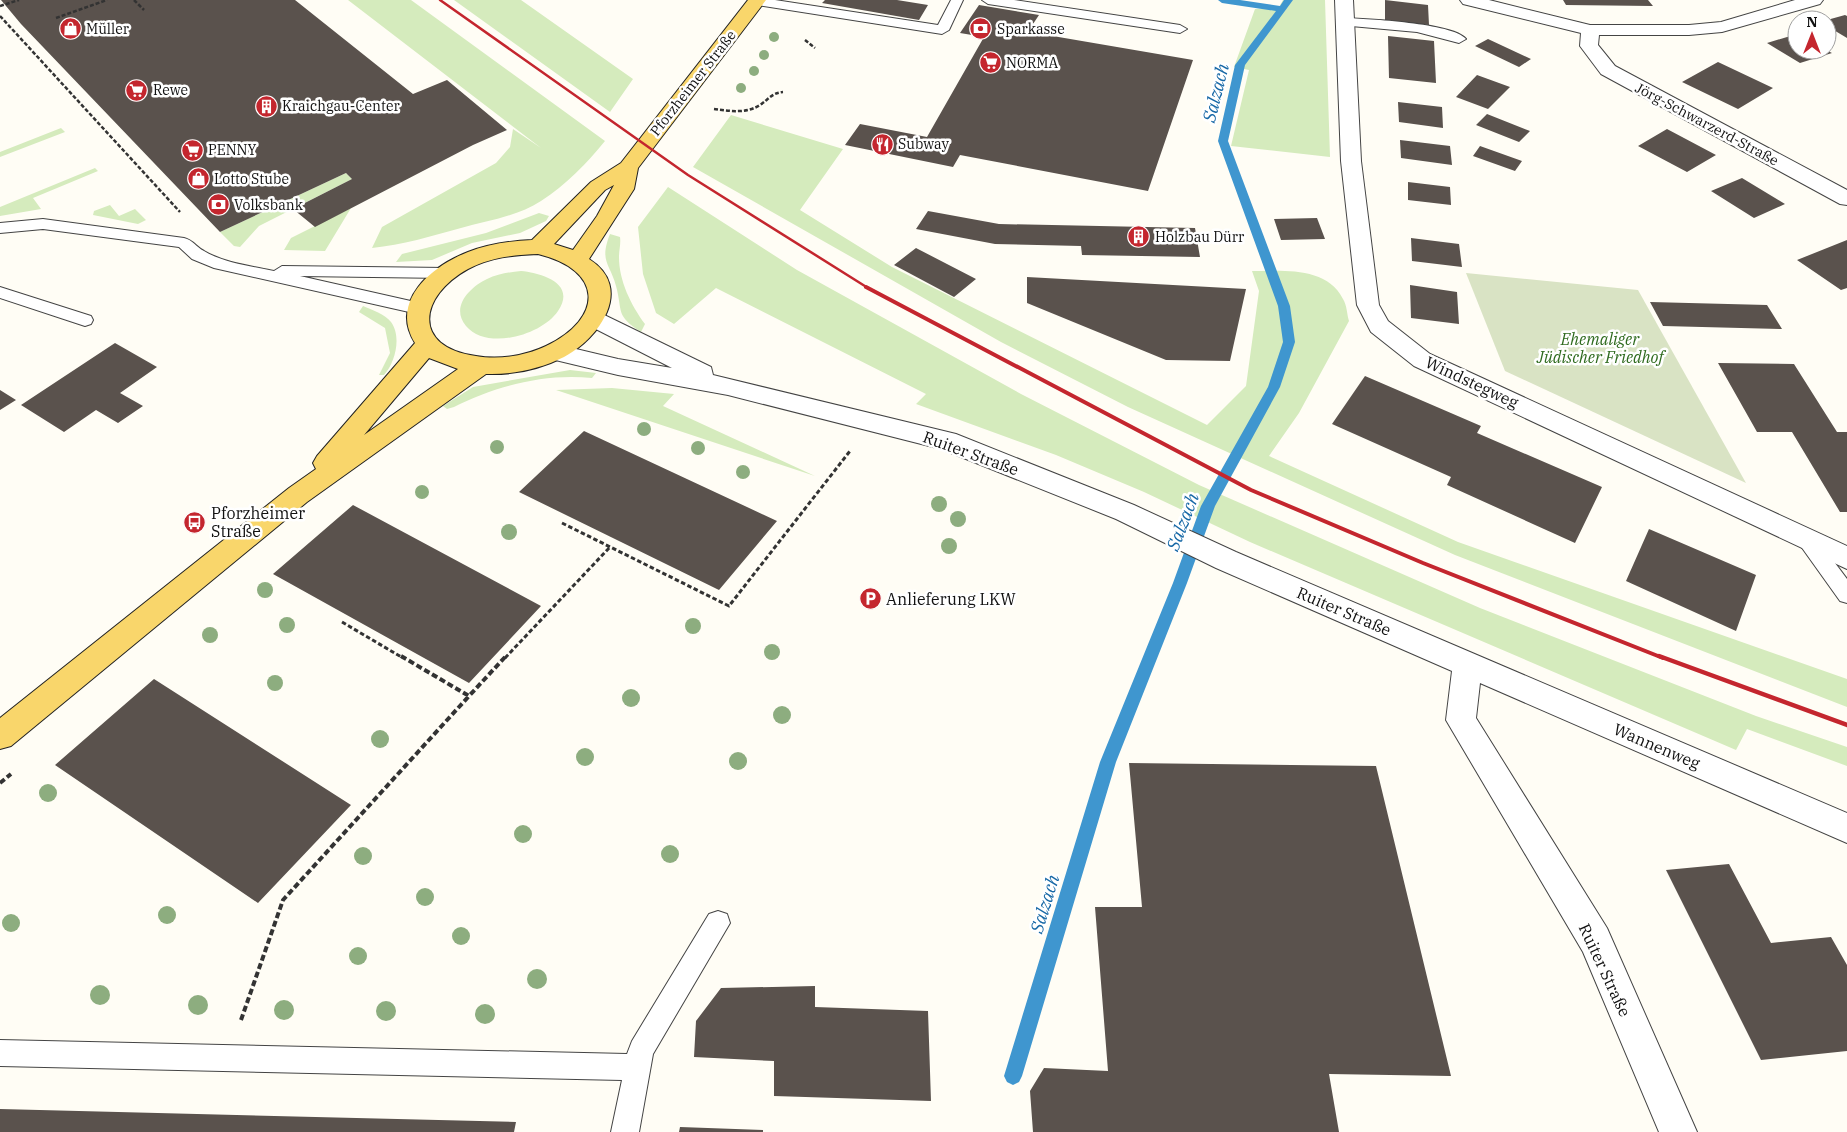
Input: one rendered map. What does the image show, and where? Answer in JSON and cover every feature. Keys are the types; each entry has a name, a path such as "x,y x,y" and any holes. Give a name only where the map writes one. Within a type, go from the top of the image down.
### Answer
{"main road":[{"name":"Pforzheimer Straße","path":"538,247 598,186 628,167 757,0"},
{"name":"Pforzheimer Straße","path":"578,259 607,218 624,189 628,167"},
{"path":"538,247 566,253 578,259 592,271 599,285 600,301 594,318 578,336 555,352 518,364 480,366 449,359 427,344 420,333 417,321 418,308 429,290 446,273 466,261 489,252 538,247"},
{"path":"298,495 427,344"},
{"path":"0,736 298,495 480,366"}],"street":[{"path":"1469,0 1538,19 1590,30 1689,30 1722,27 1814,0"},
{"name":"Windstegweg","path":"1344,11 1351,161 1356,210 1368,305 1379,326 1422,360 1688,482 1807,540"},
{"name":"Jörg-Schwarzerd-Straße","path":"1590,30 1589,46 1608,70 1847,199"},
{"name":"Ruiter Straße","path":"594,318 728,386"},
{"name":"Ruiter Straße","path":"555,352 618,367 728,386 947,441 1125,512 1226,560 1467,664 1461,720 1594,940 1678,1132"},
{"path":"1807,540 1847,558"},
{"name":"Wannenweg","path":"1467,664 1847,828"}],"lane":[{"path":"757,0 942,30 957,0"},
{"path":"988,0 1180,29"},
{"path":"1344,11 1440,32 1459,39"},
{"path":"0,228 43,224 184,243 198,255 248,271 418,308"},
{"path":"248,271 446,273"},
{"path":"0,292 85,320"},
{"name":"Windstegweg","path":"1807,540 1847,595"},
{"path":"625,1132 641,1050 718,922"},
{"path":"0,1053 227,1060 638,1067"}],"path":[{"path":"0,6 20,0"},
{"path":"56,18 107,0"},
{"path":"134,0 144,10"},
{"path":"0,16 181,213"},
{"path":"714,109 743,113 762,106 774,93 783,92"},
{"path":"562,523 729,606 873,421"},
{"path":"227,1060 282,900 469,696 610,547"},
{"path":"342,622 469,696"}],"green space":[{"path":"348,0 411,0 605,141 567,181 541,201 522,211 428,237 372,248 382,227 496,163 510,147 513,129 541,148"},
{"path":"454,0 521,0 633,79 610,112"},
{"path":"1283,0 1325,0 1330,157 1231,146 1249,70 1234,67 1255,9 1279,7"},
{"path":"731,115 843,149 800,210 892,267 1207,425 1246,386 1259,291 1252,271 1290,271 1315,276 1326,281 1336,288 1343,299 1349,321 1299,413 1269,456 1458,542 1847,679 1847,707 1455,555 1128,407 1001,342 693,167"},
{"path":"61,128 65,132 0,157 0,152"},
{"path":"95,168 98,171 33,198 41,209 0,216 0,207"},
{"path":"346,173 352,179 259,226 240,247 234,246 220,232"},
{"path":"668,187 797,270 1021,394 1199,485 1480,608 1756,716 1847,747 1847,766 1747,729 1736,750 1250,542 1144,492 1056,455 916,404 926,394 716,288 674,324 656,313 643,274 638,227"},
{"path":"110,205 119,216 135,209 146,220 138,224 93,215 94,211"},
{"path":"351,208 325,251 284,250 291,238"},
{"path":"539,213 549,216 546,221 520,233 472,243 432,260 396,262 402,254 486,233"},
{"path":"610,234 620,237 619,257 621,275 631,301 645,324 641,332 627,321 621,312 614,278 605,257"},
{"path":"521,271 547,277 560,287 563,293 563,301 558,311 540,327 514,337 487,338 475,334 466,326 462,319 460,312 464,298 474,287 491,277"},
{"name":"Ehemaliger Jüdischer Friedhof","path":"1466,273 1638,290 1746,483 1505,371"},
{"path":"363,306 378,312 391,322 394,328 397,342 396,350 391,364 384,375 379,375 390,353 385,328 359,312"},
{"path":"570,370 596,373 592,378 556,377 538,379 503,387 447,409 443,406 473,387"},
{"path":"612,388 674,394 663,406 815,476 556,390"}],"building":[{"name":"Kraichgau-Center","path":"1,0 295,0 413,94 447,80 507,130 473,145 315,227 293,209 352,179 346,173 220,232 21,24"},
{"path":"825,0 897,0 928,5 919,20 822,3"},
{"path":"1385,0 1428,5 1429,25 1385,20"},
{"path":"1563,0 1648,0 1653,6 1566,5"},
{"path":"979,5 1039,15 1033,24 1045,25 1041,34 1193,60 1148,191 960,155 953,167 845,145 860,124 927,137 984,37 960,33"},
{"path":"1847,16 1847,38 1837,32 1837,17"},
{"path":"1388,36 1434,41 1436,83 1389,78"},
{"path":"1787,37 1787,55 1767,43"},
{"path":"1488,39 1531,59 1519,67 1475,46"},
{"path":"1795,60 1810,60 1800,63"},
{"path":"1718,62 1773,88 1738,109 1682,82"},
{"path":"1477,75 1510,87 1488,109 1456,97"},
{"path":"1398,102 1442,107 1443,128 1399,122"},
{"path":"1487,114 1530,131 1519,142 1476,125"},
{"path":"1667,129 1716,155 1687,172 1638,146"},
{"path":"1400,140 1450,146 1452,165 1401,158"},
{"path":"1480,146 1522,161 1515,171 1473,156"},
{"path":"1742,178 1785,204 1754,218 1711,191"},
{"path":"1408,182 1450,187 1451,205 1408,200"},
{"path":"928,211 999,224 1195,228 1200,257 1082,255 1081,246 995,244 916,229"},
{"path":"1317,218 1325,239 1281,240 1274,219"},
{"path":"1411,238 1459,244 1462,267 1412,261"},
{"path":"1847,240 1847,288 1841,290 1797,260"},
{"path":"916,248 976,279 954,297 894,265"},
{"path":"1027,277 1246,289 1230,361 1166,360 1027,303"},
{"path":"1410,285 1457,292 1459,324 1411,318"},
{"path":"1650,302 1767,305 1782,329 1663,326"},
{"path":"115,343 157,367 120,393 143,406 118,423 96,410 64,432 21,405"},
{"path":"1718,363 1794,364 1837,432 1847,432 1847,512 1840,512 1792,432 1757,432"},
{"path":"1365,376 1481,426 1477,433 1602,487 1575,543 1447,485 1451,477 1332,424"},
{"path":"0,390 16,400 0,410"},
{"path":"584,431 777,521 719,590 519,492"},
{"path":"353,505 541,606 469,683 273,574"},
{"path":"1649,529 1756,575 1736,631 1626,581"},
{"path":"154,679 351,805 258,903 55,765"},
{"path":"1129,763 1376,766 1451,1076 1329,1074 1339,1132 1033,1132 1030,1091 1044,1068 1108,1071 1095,907 1142,907"},
{"path":"1729,864 1771,943 1831,937 1847,965 1847,1051 1761,1060 1666,870"},
{"path":"815,986 815,1007 928,1011 931,1101 774,1096 774,1061 694,1057 696,1021 721,988"},
{"path":"0,1109 516,1122 514,1132 0,1132"},
{"path":"680,1127 763,1130 763,1132 679,1132"}],"waterway":[{"path":"1222,0 1282,9"},
{"name":"Salzach","path":"1013,1076 1108,762 1180,583 1208,506 1274,387 1289,342 1284,306 1223,141 1240,65 1289,0"}],"railway":[{"path":"440,0 688,175 868,288"},
{"path":"866,287 1251,490 1423,563 1663,658"},
{"path":"1659,656 1847,725"}],"place":[{"name":"Müller","path":"70,29"},
{"name":"Sparkasse","path":"981,29"},
{"name":"NORMA","path":"990,63"},
{"name":"Rewe","path":"137,90"},
{"name":"Kraichgau-Center","path":"266,106"},
{"name":"Subway","path":"882,144"},
{"name":"PENNY","path":"192,150"},
{"name":"Lotto Stube","path":"198,179"},
{"name":"Volksbank","path":"218,205"},
{"name":"Holzbau Dürr","path":"1139,237"},
{"name":"Pforzheimer Straße","path":"195,522"},
{"name":"Anlieferung LKW","path":"870,599"}]}
